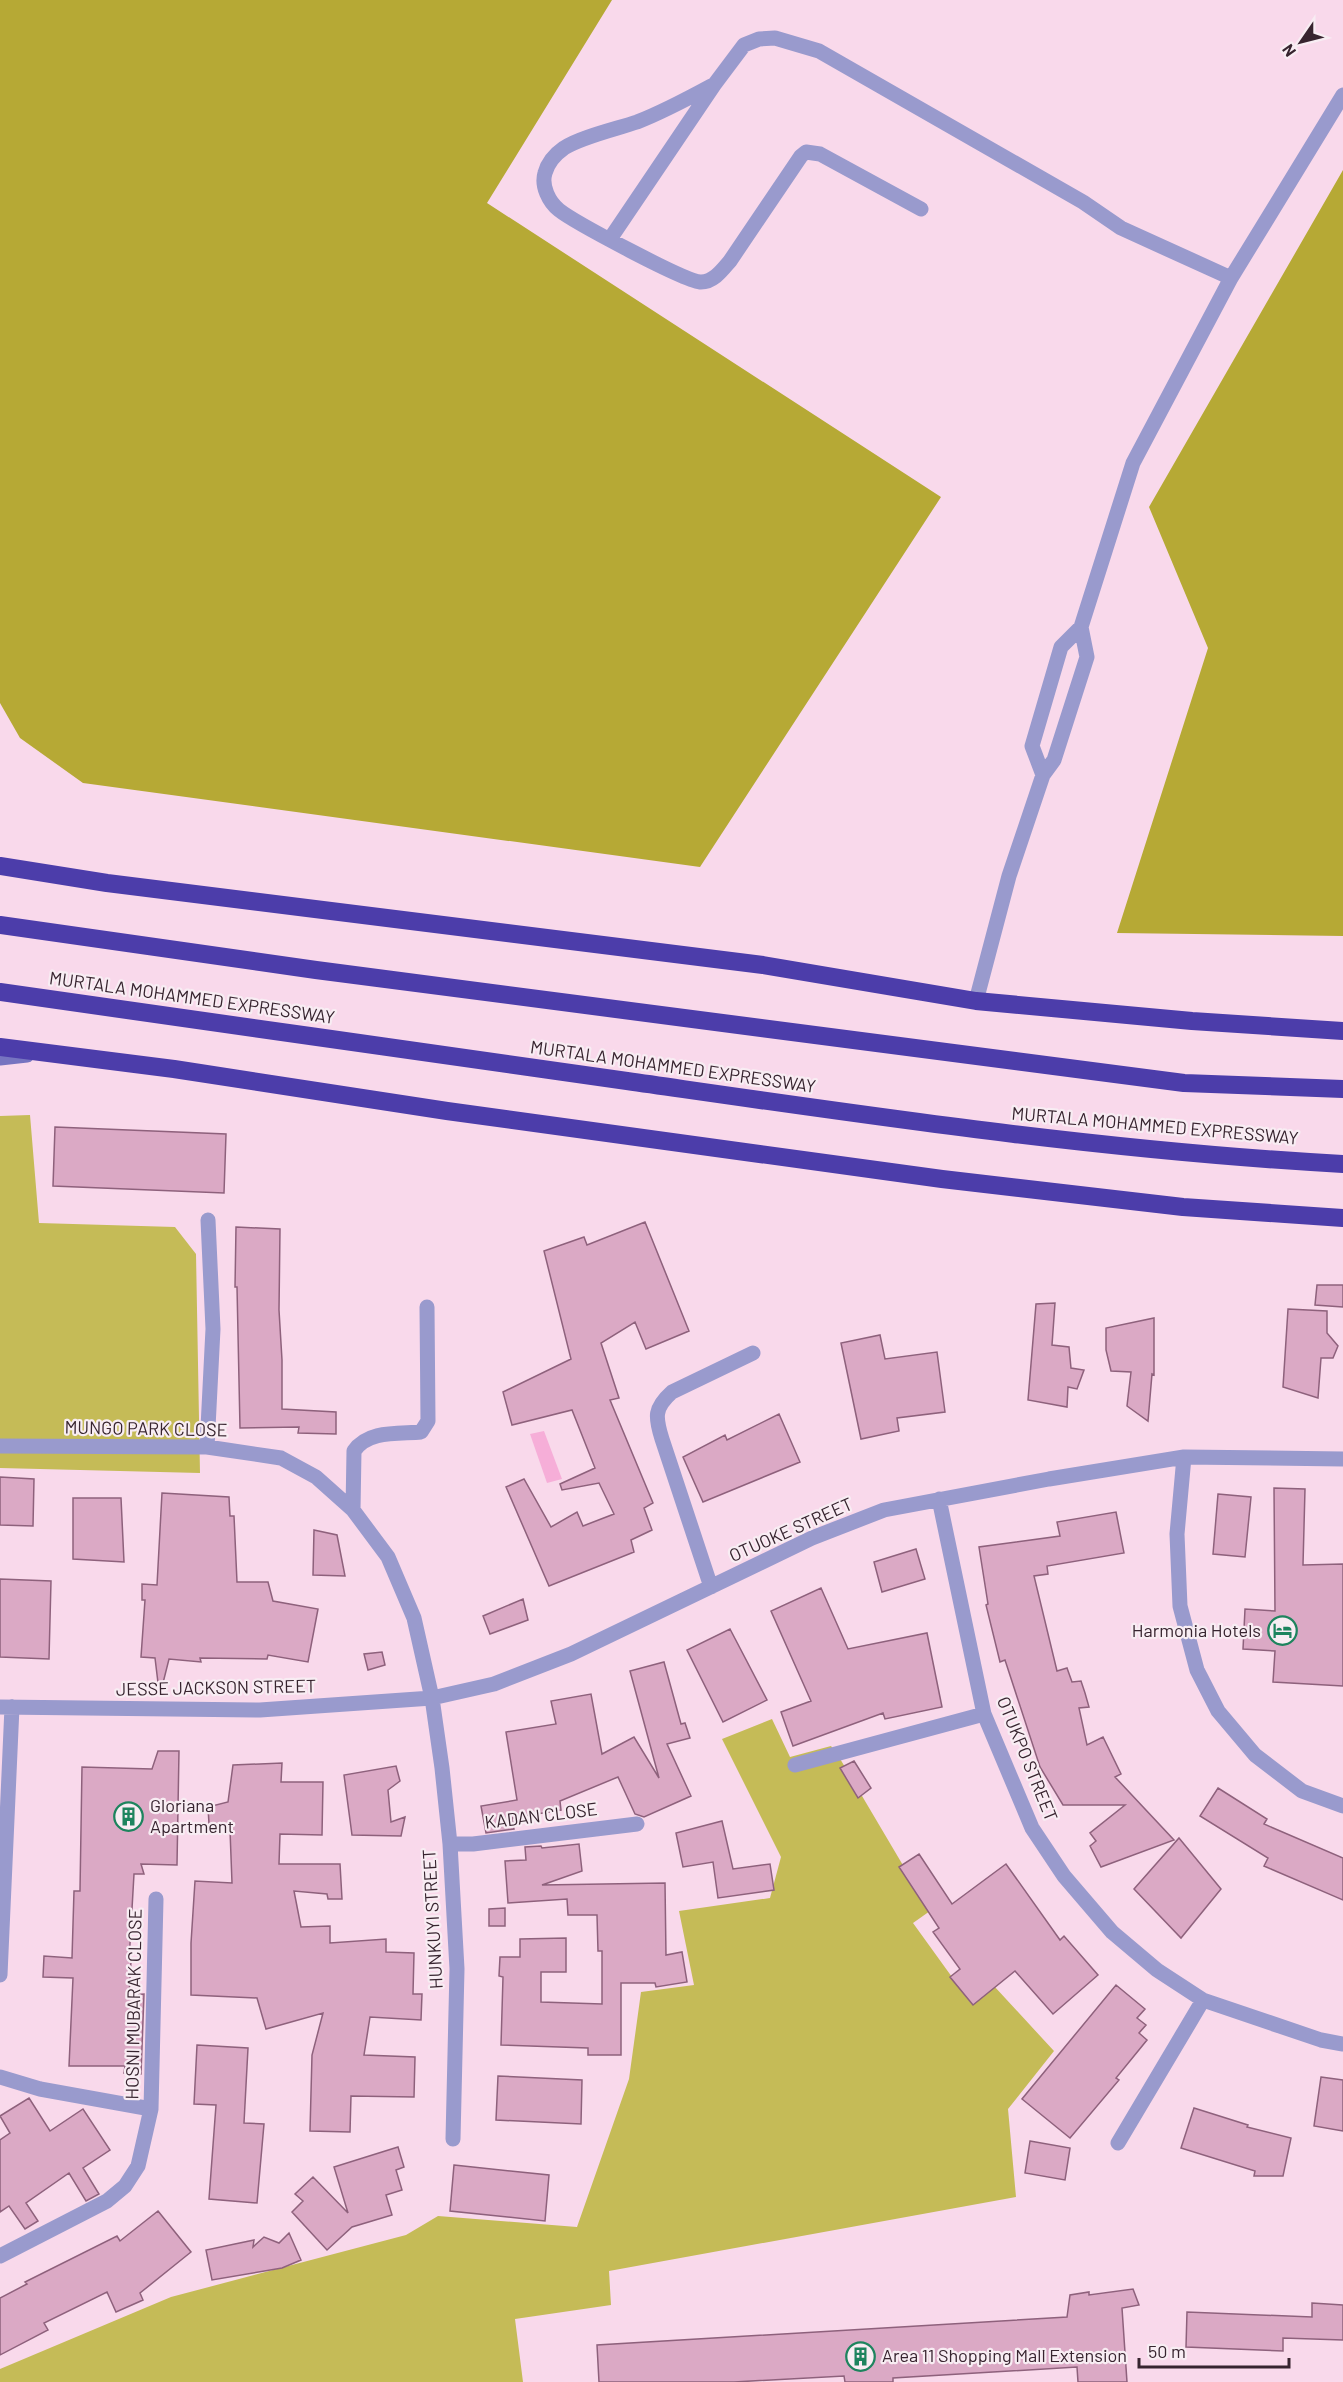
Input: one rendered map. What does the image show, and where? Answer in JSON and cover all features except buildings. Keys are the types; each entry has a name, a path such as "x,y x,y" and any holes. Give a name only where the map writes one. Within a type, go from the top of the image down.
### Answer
{"highway":[{"path":"0,866 107,883 763,965 976,1001 1191,1021 1343,1031"},
{"path":"0,925 339,973 1184,1083 1343,1089"},
{"name":"MURTALA MOHAMMED EXPRESSWAY","path":"0,992 850,1114 1039,1138 1242,1158 1343,1164"},
{"path":"0,1047 174,1069 447,1111 954,1181 1183,1207 1343,1218"}],"main road":[{"path":"0,1058 50,1054"}],"street":[{"path":"610,238 714,85 744,45 759,39 775,38 795,42 819,51 1073,196 1121,228 1231,278"},
{"path":"714,85 638,121 566,147 551,157 544,174 544,184 549,199 558,210 684,278 701,282 709,280 730,261 801,156 811,151 921,209"},
{"path":"976,1001 1008,876 1043,775 1054,760 1087,657 1082,627 1133,463 1231,278 1343,95"},
{"path":"1043,775 1032,746 1061,647 1082,627"},
{"path":"207,1447 213,1329 208,1220"},
{"path":"353,1510 354,1451 360,1443 369,1437 421,1432 428,1421 427,1307"},
{"path":"711,1587 657,1424 657,1411 661,1402 672,1392 753,1353"},
{"name":"MUNGO PARK CLOSE","path":"0,1446 207,1447 281,1458 316,1477 353,1510 388,1557 414,1618 432,1698"},
{"path":"1184,1457 1177,1533 1180,1606 1197,1670 1218,1711 1255,1755 1302,1791 1343,1806"},
{"name":"OTUOKE STREET","path":"432,1698 494,1684 571,1654 822,1534 884,1510 939,1498 1184,1457 1343,1459"},
{"name":"OTUKPO STREET","path":"939,1498 984,1714 1032,1828 1064,1876 1112,1932 1157,1970 1203,2000 1321,2040 1343,2044"},
{"name":"JESSE JACKSON STREET","path":"6,1707 260,1710 432,1698"},
{"name":"HUNKUYI STREET","path":"432,1698 450,1844 457,1970 453,2139"},
{"path":"0,1975 6,1707"},
{"path":"795,1766 984,1714"},
{"name":"KADAN CLOSE","path":"450,1844 473,1844 637,1824"},
{"name":"HOSNI MUBARAK CLOSE","path":"0,2256 107,2201 125,2186 138,2166 151,2109 156,1899"},
{"path":"1118,2143 1203,2000"},
{"name":"HOSNI MUBARAK CLOSE","path":"0,2077 40,2089 151,2109"}],"shaded area":[{"path":"0,0 612,0 487,203 941,497 700,867 83,783 20,738 0,703"},
{"path":"1343,170 1343,936 1117,933 1208,648 1149,507"},
{"path":"30,1115 39,1223 175,1227 196,1254 200,1473 0,1468 0,1116"},
{"path":"544,1431 562,1479 547,1483 530,1434"},
{"path":"772,1719 790,1757 831,1746 839,1757 930,1911 913,1923 970,2002 994,1986 1054,2051 1008,2109 1016,2197 609,2271 611,2305 515,2319 523,2382 0,2382 0,2369 171,2297 406,2235 438,2216 577,2227 629,2079 641,1992 694,1985 679,1911 770,1898 781,1857 722,1739"}],"place":[{"name":"Harmonia Hotels","path":"1282,1631"},
{"name":"Gloriana Apartment","path":"129,1816"},
{"name":"Area 11 Shopping Mall Extension","path":"861,2356"}]}
